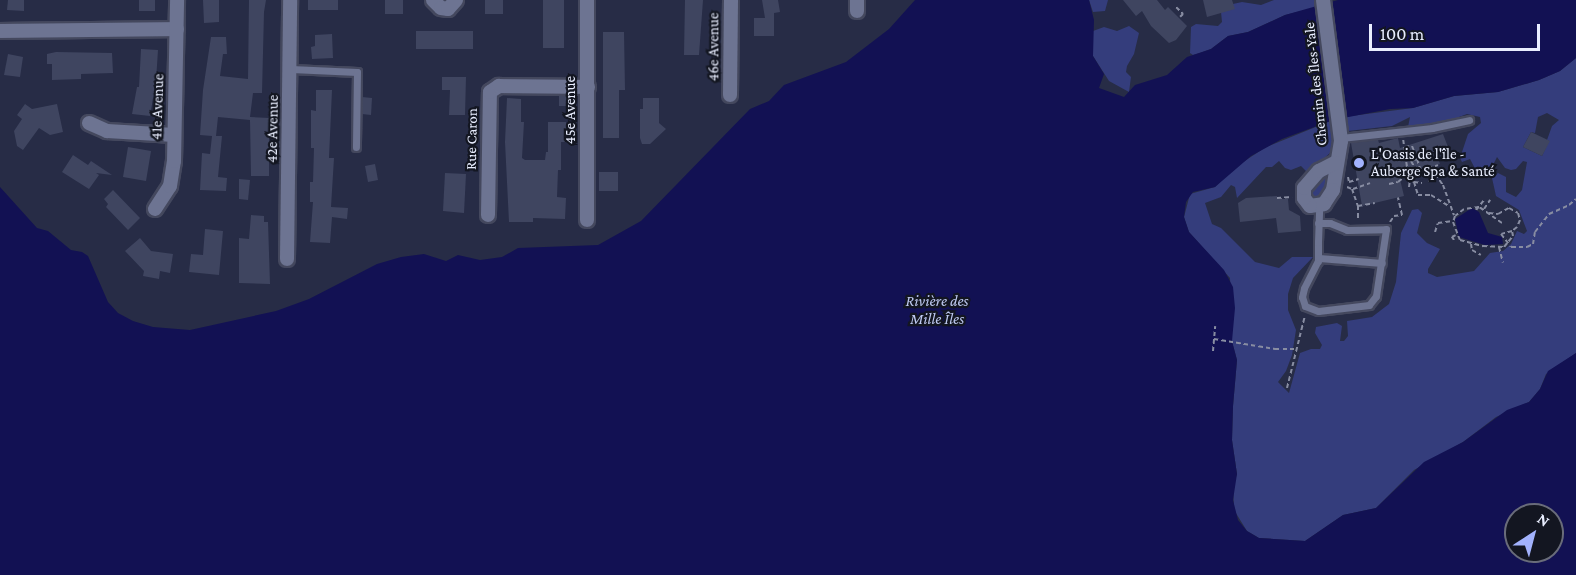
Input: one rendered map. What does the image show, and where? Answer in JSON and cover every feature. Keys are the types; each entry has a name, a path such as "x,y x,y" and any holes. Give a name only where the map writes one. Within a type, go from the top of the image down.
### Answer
{"street":[{"name":"41e Avenue","path":"155,209 170,186 174,161 177,0"},
{"name":"42e Avenue","path":"287,259 290,0"},
{"path":"433,0 441,9 448,9 456,0"},
{"name":"45e Avenue","path":"587,0 587,220"},
{"name":"46e Avenue","path":"730,95 731,0"},
{"name":"Chemin des Îles-Yale","path":"1323,1 1340,121 1341,168 1326,201 1319,207 1310,206 1306,201 1304,188 1319,171 1341,168"},
{"path":"0,31 177,29"},
{"name":"Rue Caron","path":"488,214 490,92 499,86 588,87"},
{"path":"90,123 107,131 174,135"}],"lane":[{"path":"291,69 357,72 356,147"},
{"path":"1341,138 1432,128 1469,120"},
{"path":"1318,223 1330,223 1347,230 1386,229 1377,296 1372,303 1362,307 1315,311 1305,306 1302,294 1319,258 1318,223 1319,207"},
{"path":"1319,258 1382,263"}],"path":[{"path":"1176,7 1183,14 1180,17"},
{"path":"1403,138 1407,175 1414,182 1422,183"},
{"path":"1405,147 1412,146 1421,171 1438,165"},
{"path":"1389,184 1398,182 1415,168 1412,161 1417,159"},
{"path":"1341,168 1349,182 1359,179"},
{"path":"1431,168 1433,174 1441,181 1455,216"},
{"path":"1429,182 1433,174"},
{"path":"1409,187 1410,179"},
{"path":"1414,182 1418,195 1431,195 1450,207"},
{"path":"1347,187 1352,189 1370,183"},
{"path":"1352,189 1358,206 1358,219"},
{"path":"1277,198 1298,197"},
{"path":"1386,229 1394,216 1402,215 1398,197"},
{"path":"1507,244 1520,249 1531,245 1535,232 1549,213 1565,207 1576,199"},
{"path":"1478,208 1484,200"},
{"path":"1484,209 1490,200"},
{"path":"1358,206 1375,203"},
{"path":"1502,222 1484,209 1478,208 1464,209 1455,216 1453,221 1456,235 1471,244 1499,247 1507,244 1513,236 1512,231"},
{"path":"1489,213 1498,214 1509,208 1515,211 1520,220 1512,231 1501,234 1507,239 1507,244"},
{"path":"1435,232 1438,222 1453,221"},
{"path":"1454,240 1452,237 1456,235"},
{"path":"1471,244 1472,250 1481,255"},
{"path":"1499,247 1503,263"},
{"path":"1287,388 1301,323"},
{"path":"1213,351 1215,326"},
{"path":"1214,339 1268,348 1295,349"}],"shaded area":[{"path":"1089,0 1108,0 1105,11 1093,12"},
{"path":"1274,0 1316,0 1314,8 1285,15 1248,32 1228,36 1211,49 1200,53 1193,55 1190,53 1191,27 1196,24 1218,26 1222,22 1221,12 1233,4 1242,2 1261,5"},
{"path":"1129,26 1139,33 1134,54 1127,66 1126,72 1131,77 1129,92 1109,81 1093,56 1093,31 1104,27 1117,31"},
{"path":"1576,58 1576,353 1546,374 1540,389 1529,402 1496,417 1463,442 1414,470 1376,508 1343,515 1305,541 1259,538 1247,531 1234,510 1233,486 1237,474 1232,440 1237,360 1232,342 1230,278 1189,232 1184,217 1190,194 1215,187 1234,168 1266,147 1333,120 1333,150 1312,170 1306,171 1301,166 1291,170 1285,168 1279,161 1272,167 1266,167 1237,198 1235,187 1231,185 1221,197 1205,203 1212,224 1221,228 1255,262 1279,268 1292,257 1313,257 1293,278 1288,294 1288,310 1296,330 1292,355 1286,371 1278,382 1289,393 1300,353 1320,349 1322,345 1315,333 1316,327 1337,323 1342,326 1340,341 1344,341 1348,336 1347,321 1372,317 1389,304 1396,282 1401,233 1412,210 1418,209 1422,213 1417,233 1427,243 1440,249 1428,269 1428,273 1437,277 1474,271 1490,253 1503,251 1511,244 1517,231 1524,234 1527,231 1519,210 1496,196 1492,178 1498,173 1506,177 1506,192 1516,197 1522,190 1527,162 1523,161 1516,169 1511,170 1505,168 1497,157 1490,171 1479,176 1470,159 1462,162 1460,158 1468,134 1481,123 1480,117 1467,114 1451,120 1408,127 1410,117 1392,126 1348,131 1343,117 1413,108 1454,96 1498,92 1560,71","holes":["1547,113 1559,120 1552,126 1547,140 1549,141 1542,156 1523,147 1531,132 1535,133 1538,117"]},
{"path":"1328,172 1332,175 1322,198 1315,202 1309,197 1311,186"}],"water":[{"name":"Rivière des Mille Îles","path":"915,0 1089,0 1094,20 1093,56 1104,74 1099,88 1124,97 1135,85 1167,75 1187,57 1211,49 1228,36 1248,32 1285,15 1338,0 1576,0 1576,58 1560,71 1498,92 1454,96 1413,108 1390,109 1333,120 1282,139 1251,156 1215,187 1193,192 1186,202 1184,217 1189,232 1224,270 1233,287 1235,308 1232,341 1237,360 1232,440 1237,474 1233,500 1238,520 1247,531 1259,538 1305,541 1343,515 1376,508 1424,462 1463,442 1507,410 1529,402 1540,389 1548,371 1576,353 1576,575 0,575 0,187 37,228 48,231 71,250 88,256 108,302 118,313 133,321 153,327 190,330 276,311 309,299 377,264 401,257 424,254 446,261 458,255 480,260 502,257 518,248 598,245 641,221 750,109 769,101 784,85 846,62 889,29"},
{"path":"1472,208 1479,212 1488,233 1502,237 1503,244 1485,245 1459,237 1455,219"}],"building":[{"path":"8,0 24,0 24,11 7,10"},
{"path":"139,0 155,0 155,11 139,11"},
{"path":"203,0 219,0 219,22 204,23"},
{"path":"249,0 266,0 262,93 253,93 250,117 269,118 269,176 251,176 250,120 218,117 216,136 222,136 218,177 227,178 226,191 200,190 202,153 210,154 212,136 200,135 203,90 211,37 226,37 227,54 223,54 220,76 248,79"},
{"path":"308,0 338,0 338,10 308,10"},
{"path":"385,0 403,0 403,14 385,14"},
{"path":"485,0 503,0 503,14 485,14"},
{"path":"543,0 564,0 564,48 543,48"},
{"path":"685,0 703,0 699,55 684,55"},
{"path":"762,0 778,0 780,12 774,13 774,36 754,36 754,18 765,18"},
{"path":"1123,0 1157,0 1165,10 1168,7 1187,26 1176,40 1169,43 1151,26 1142,11 1136,16"},
{"path":"1203,0 1232,0 1235,9 1207,17"},
{"path":"416,31 473,31 473,49 416,49"},
{"path":"603,32 624,32 625,90 619,90 619,138 603,138"},
{"path":"332,34 333,58 312,59 311,47 315,46 315,35"},
{"path":"141,49 158,50 150,116 132,114 137,87 139,87"},
{"path":"56,52 112,53 113,73 81,74 81,79 52,80 52,64 47,64 47,54"},
{"path":"8,54 23,57 20,77 4,75"},
{"path":"442,77 466,77 465,115 449,115 450,90 442,90"},
{"path":"316,90 332,90 329,158 334,158 331,207 348,208 347,219 332,217 330,243 310,242 313,202 310,202 310,182 313,182 314,148 311,148 311,110 316,111"},
{"path":"559,96 570,96 570,106 559,106"},
{"path":"362,97 372,98 371,115 362,114"},
{"path":"507,98 521,99 521,122 524,122 522,158 525,160 545,160 546,152 548,152 548,122 566,122 566,142 561,142 561,170 558,170 557,197 566,198 565,219 533,218 533,222 509,222 505,142"},
{"path":"643,98 659,98 659,123 666,129 650,144 642,144 640,138 640,109 643,109"},
{"path":"25,104 32,109 57,104 63,132 50,135 39,128 23,150 17,146 14,131 22,119 17,115"},
{"path":"1531,132 1550,141 1542,156 1523,147"},
{"path":"1443,134 1448,147 1436,152 1440,164 1421,171 1419,167 1398,171 1404,196 1362,206 1351,143 1378,140 1379,143 1398,138 1400,148"},
{"path":"128,147 151,151 146,181 123,177"},
{"path":"73,155 88,165 91,161 112,175 96,173 99,175 89,189 62,172"},
{"path":"375,164 378,180 368,182 365,166"},
{"path":"599,172 618,172 618,191 599,191"},
{"path":"445,173 466,174 464,213 443,211"},
{"path":"239,179 250,180 248,200 239,199"},
{"path":"113,190 140,218 128,230 106,207 108,204 104,199"},
{"path":"1277,196 1277,199 1288,199 1289,210 1300,216 1301,231 1278,233 1276,218 1240,222 1238,203 1246,198"},
{"path":"251,215 264,216 264,222 268,222 270,284 239,283 239,238 249,239"},
{"path":"205,229 223,231 219,275 189,272 191,254 203,255"},
{"path":"140,238 151,251 173,254 170,273 160,271 159,279 143,276 144,271 125,251"}],"place":[{"name":"L'Oasis de l'île - Auberge Spa & Santé","path":"1359,163"}]}
